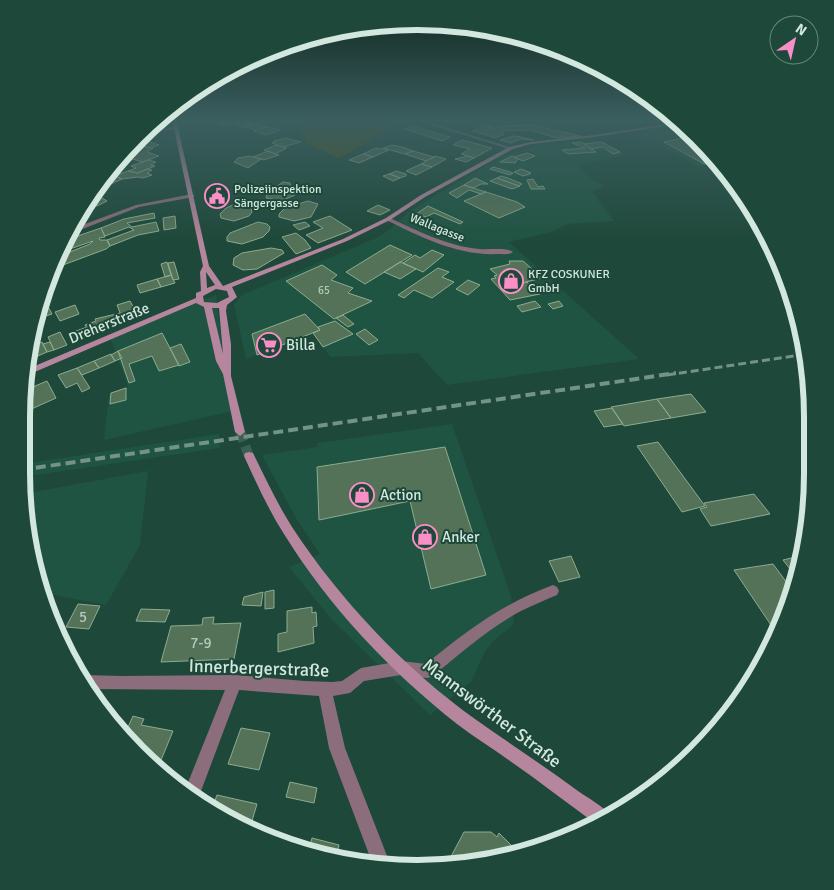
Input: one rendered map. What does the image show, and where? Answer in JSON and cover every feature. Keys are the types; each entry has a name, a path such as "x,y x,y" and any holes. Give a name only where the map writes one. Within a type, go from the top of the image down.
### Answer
{"main road":[{"path":"184,161 206,266 233,296 223,304 208,306 198,300 204,291 203,272 206,266"},
{"path":"204,291 226,288 353,243 382,228 388,219 487,161"},
{"name":"Dreherstraße","path":"33,370 198,300"},
{"path":"223,304 222,311 227,344 227,376"},
{"path":"208,306 220,361 227,376 240,432"},
{"name":"Mannswörther Straße","path":"249,456 263,489 306,558 355,619 401,668 457,715 597,815"}],"street":[{"path":"80,228 138,206 192,196"},
{"name":"Wallagasse","path":"388,219 443,244 465,251 510,252"},
{"name":"Innerbergerstraße","path":"92,682 136,685 235,682 345,688 361,675 401,668 428,671 482,626 528,600 553,591"},
{"path":"194,789 235,682"},
{"path":"324,688 337,748 379,858"}],"shaded area":[{"path":"495,161 600,161 578,165 593,180 604,185 592,192 614,221 568,224 551,232 509,242 639,359 447,385 418,353 330,357 313,333 246,359 234,304 242,295 376,238 389,230 410,211"},
{"path":"687,161 707,161 710,165 699,167"},
{"path":"216,295 226,376 233,411 104,440 109,394 128,386 110,337"},
{"path":"452,424 511,596 514,624 492,642 485,652 471,682 430,715 333,621 289,567 320,554 297,520 262,455 318,447 318,443"},
{"path":"219,434 220,448 30,476 30,463"},
{"path":"148,471 140,545 106,605 50,594 37,548 31,493"}],"building":[{"path":"146,161 156,162 151,165 155,166 138,173 128,171 136,168 131,166"},
{"path":"235,161 259,161 248,168 234,162"},
{"path":"351,161 365,161 359,163"},
{"path":"427,161 443,161 432,167 421,164"},
{"path":"503,161 517,161 515,163 500,162"},
{"path":"698,161 707,161 709,163 704,164"},
{"path":"421,164 432,167 416,175 406,171"},
{"path":"493,167 513,173 510,175 490,169"},
{"path":"147,169 152,170 147,173 152,175 143,178 122,179 115,176 128,171 138,173"},
{"path":"521,169 531,173 523,176 514,172"},
{"path":"396,171 406,174 406,176 400,178 389,174"},
{"path":"389,174 400,178 393,181 383,176"},
{"path":"114,176 122,179 107,186 110,181"},
{"path":"501,176 522,184 519,186 497,178"},
{"path":"475,178 488,184 481,184 473,188 464,185"},
{"path":"497,178 520,186 512,189 490,181"},
{"path":"533,179 538,187 543,186 545,189 531,189 527,180"},
{"path":"283,182 290,183 295,195 281,201 266,198 267,193"},
{"path":"464,185 486,192 481,194 469,190 457,198 449,193"},
{"name":"Polizeiinspektion Sängergasse","path":"221,191 226,197 211,200 208,198 209,192"},
{"path":"486,192 517,202 525,207 499,218 464,201"},
{"path":"99,196 107,201 97,206 93,205"},
{"path":"244,200 250,202 252,212 249,216 234,221 221,218 220,214 226,208"},
{"path":"308,201 318,204 311,217 294,221 279,217 279,214 285,208"},
{"path":"378,205 390,210 380,215 367,211"},
{"path":"428,206 463,222 460,224 434,213 426,217 416,214"},
{"path":"154,213 155,218 127,223 132,227 156,222 159,231 138,235 110,246 107,240 134,230 129,227 105,236 101,228 124,219"},
{"path":"175,216 176,228 164,230 163,218"},
{"path":"330,216 352,230 318,243 306,235 323,228 313,222"},
{"path":"258,222 267,224 270,227 263,237 242,244 227,241 230,233"},
{"path":"305,222 310,226 299,230 293,225"},
{"path":"101,228 105,237 99,238 100,240 107,240 110,246 60,266 67,253 93,241 68,250 75,237"},
{"path":"296,233 311,248 296,254 282,237"},
{"path":"390,245 412,255 365,284 346,272"},
{"path":"271,248 282,250 284,253 257,269 243,270 233,265 234,258 242,253"},
{"path":"432,250 444,255 423,272 403,263 415,255 420,258"},
{"name":"KFZ COSKUNER GmbH","path":"509,261 523,261 542,278 518,284 527,282 540,294 510,300 491,279 496,278 494,276 497,275 490,269 510,264"},
{"path":"167,262 171,275 165,277 161,264"},
{"path":"174,262 179,279 173,280 168,263"},
{"path":"400,262 416,269 400,279 384,272"},
{"path":"322,265 337,275 331,280 353,288 348,293 372,301 334,319 286,281"},
{"path":"438,268 449,272 442,277 454,282 432,298 414,290 404,298 398,295"},
{"path":"171,275 175,283 161,287 157,279"},
{"path":"157,279 161,287 140,293 137,285"},
{"path":"468,280 480,285 468,295 456,289"},
{"path":"130,301 135,310 121,315 117,305"},
{"path":"535,301 541,307 522,312 517,306"},
{"path":"559,301 563,306 553,309 548,304"},
{"path":"47,305 52,314 43,317"},
{"path":"75,305 79,314 60,321 55,312"},
{"path":"120,313 125,322 91,335 85,325 96,321 95,319"},
{"name":"Billa","path":"305,314 320,330 257,355 252,334"},
{"path":"343,315 354,324 348,327 336,318"},
{"path":"335,321 353,334 323,347 313,333 320,330 318,327"},
{"path":"87,327 91,335 73,342 68,334"},
{"path":"365,329 378,340 369,345 356,334"},
{"path":"60,332 67,345 54,350 48,337"},
{"path":"162,333 179,365 159,371 152,356 129,364 135,381 129,383 118,351"},
{"path":"42,342 47,352 34,358 37,344"},
{"path":"50,342 54,350 47,352 43,344"},
{"path":"181,344 190,362 179,366 170,348"},
{"path":"118,351 122,358 115,361 111,355"},
{"path":"111,354 115,361 99,368 94,361"},
{"path":"94,361 99,368 82,375 77,368"},
{"path":"77,368 90,388 82,392 77,383 66,388 58,375"},
{"path":"47,381 56,398 30,410 31,388"},
{"path":"126,388 126,400 110,404 111,393"},
{"path":"691,394 706,412 671,418 657,399"},
{"path":"657,399 671,418 624,426 611,407"},
{"path":"612,408 623,424 604,427 594,411"},
{"path":"658,442 705,506 682,512 637,446"},
{"path":"445,447 486,575 431,589 410,501 319,520 317,467"},
{"path":"754,494 770,514 711,526 700,509 707,507 704,503"},
{"path":"571,556 580,577 559,582 549,561"},
{"path":"795,557 791,571 783,560"},
{"path":"773,564 787,584 772,627 734,570"},
{"path":"274,590 274,608 265,609 265,592"},
{"path":"263,592 261,606 242,605 244,597"},
{"path":"78,604 100,606 89,629 66,627"},
{"path":"312,607 312,613 316,612 317,626 313,627 314,643 278,652 278,634 287,632 287,611"},
{"path":"141,609 170,610 165,622 136,621"},
{"path":"214,617 213,624 241,623 234,659 161,662 171,626 202,625 203,618"},
{"path":"133,716 144,719 141,725 173,731 160,762 143,747 127,729"},
{"path":"241,728 270,733 259,770 228,764"},
{"path":"290,782 317,788 314,803 286,797"},
{"path":"217,795 257,804 251,823 214,802"},
{"path":"464,832 491,832 497,837 499,833 514,848 468,857 450,858"},
{"path":"312,838 339,845 338,852 310,845"}],"tunnel":[{"path":"240,432 249,456"}],"railway":[{"path":"667,375 799,355"},
{"path":"30,469 676,373"}],"place":[{"name":"Polizeiinspektion Sängergasse","path":"217,196"},
{"name":"KFZ COSKUNER GmbH","path":"511,281"},
{"name":"Billa","path":"269,345"},
{"name":"Action","path":"362,495"},
{"name":"Anker","path":"425,537"}]}
